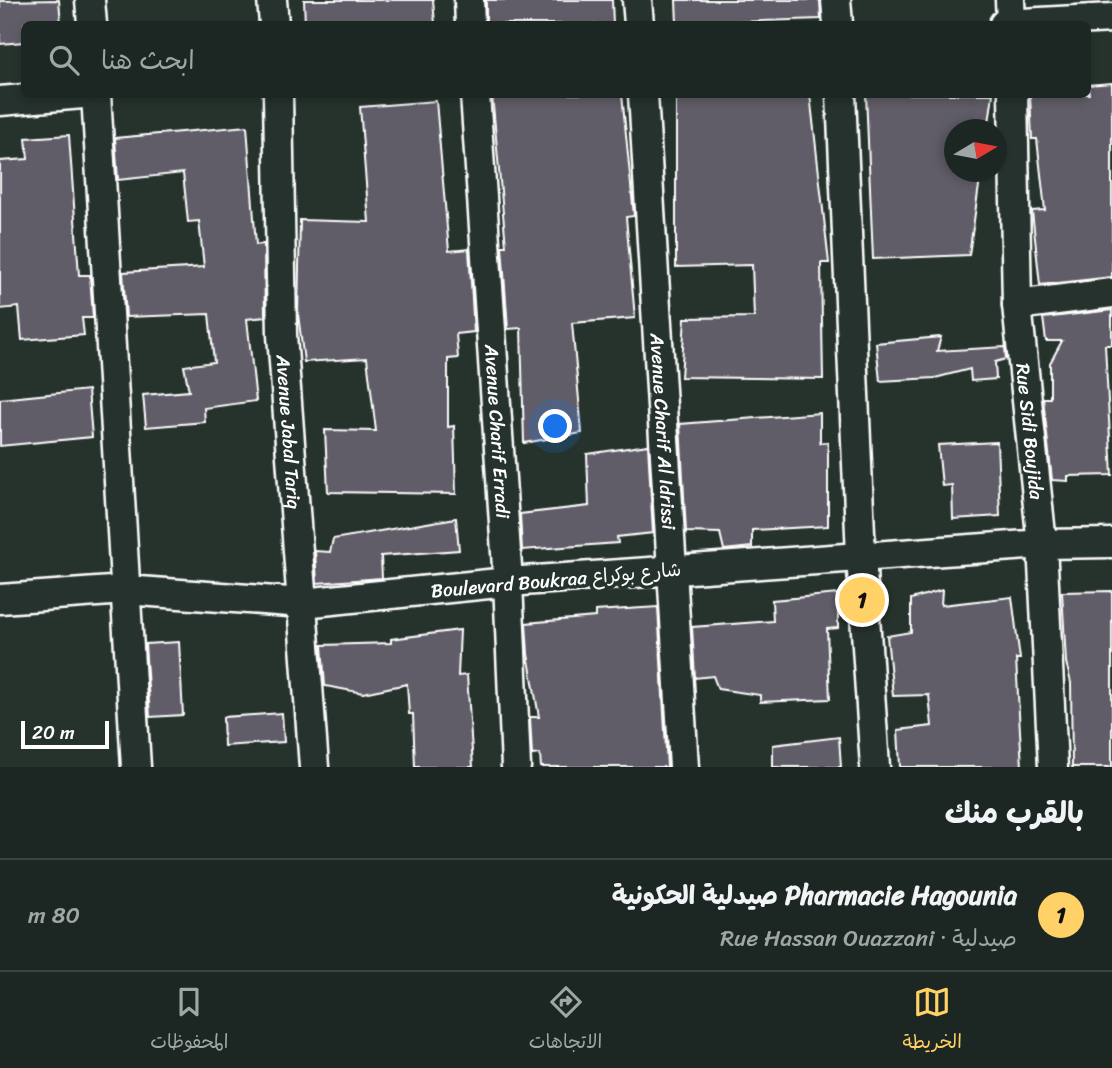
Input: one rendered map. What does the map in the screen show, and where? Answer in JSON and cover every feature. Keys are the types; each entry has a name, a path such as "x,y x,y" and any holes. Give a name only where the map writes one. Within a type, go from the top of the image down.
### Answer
{"street":[{"path":"90,0 92,21"},
{"path":"272,0 274,21"},
{"path":"469,0 470,21"},
{"path":"637,0 639,21"},
{"path":"836,0 838,21"},
{"path":"1010,0 1011,21"},
{"path":"1062,21 1112,18"},
{"path":"0,101 36,98"},
{"path":"96,98 136,767"},
{"name":"Avenue Jabal Tariq","path":"278,98 282,335 314,767"},
{"name":"Avenue Charif Erradi","path":"475,98 508,582 516,767"},
{"name":"Avenue Charif Al Idrissi","path":"643,98 684,767"},
{"path":"841,98 861,556 875,767"},
{"name":"Rue Sidi Boujida","path":"1013,98 1017,305 1042,544 1053,767"},
{"path":"1017,305 1112,293"},
{"name":"Boulevard Boukraa شارع بوكراع","path":"0,599 125,590 303,603 508,582 1042,544 1112,543"}],"building":[{"path":"59,0 61,21 21,21 21,42 0,44 0,1"},
{"path":"304,0 433,0 435,21 305,21"},
{"path":"486,0 612,0 613,21 486,21"},
{"path":"676,0 820,0 821,19 677,21"},
{"path":"1112,83 1112,277 1040,285 1032,211 1045,210 1037,139 1032,139 1030,98 1091,98 1091,85"},
{"path":"492,98 622,98 634,216 626,217 635,318 572,323 582,433 524,443 521,328 508,329 502,246 506,246"},
{"path":"676,98 810,98 829,263 821,263 823,379 681,377 685,318 754,317 752,265 676,267"},
{"path":"866,98 992,98 990,119 944,119 944,182 980,182 969,255 873,259"},
{"path":"436,101 449,251 469,249 474,332 456,334 458,358 448,359 448,427 454,426 456,494 328,492 325,430 376,431 367,358 304,362 298,314 300,220 369,222 360,107"},
{"path":"247,126 256,245 264,244 265,317 247,319 256,401 204,408 205,422 146,427 143,395 189,391 184,366 214,362 209,314 126,317 123,272 204,267 199,221 188,222 183,173 118,180 115,138"},
{"path":"69,135 79,275 90,275 93,318 82,318 84,335 22,340 19,307 0,309 0,161 28,159 26,138"},
{"path":"1112,310 1112,345 1105,345 1112,475 1068,476 1068,481 1052,480 1043,398 1050,398 1050,363 1062,341 1046,341 1043,318"},
{"path":"941,337 937,351 1005,347 1006,359 995,362 996,379 971,381 970,369 935,378 880,381 876,343"},
{"path":"88,390 92,437 0,446 0,399"},
{"path":"820,413 820,443 828,442 828,526 752,530 752,547 724,550 720,533 686,532 680,424"},
{"path":"997,442 1000,516 953,519 952,485 942,486 938,445"},
{"path":"648,445 653,533 617,537 618,543 522,550 520,514 589,506 587,454"},
{"path":"456,518 459,550 381,556 382,578 317,583 315,551 330,552 333,539"},
{"path":"942,590 941,605 1012,597 1020,659 1016,659 1022,767 900,767 898,730 932,726 929,695 893,696 887,636 911,632 911,599"},
{"path":"1112,591 1112,767 1072,767 1071,683 1066,662 1062,592"},
{"path":"838,594 838,628 827,629 830,699 760,702 760,695 718,689 713,676 695,678 692,627 773,621 772,600"},
{"path":"658,607 667,767 541,767 540,754 532,755 530,717 539,717 528,654 526,623 595,617 595,611"},
{"path":"460,630 458,676 467,675 473,767 415,767 413,714 409,714 407,684 363,693 325,686 322,645 391,643 391,639"},
{"path":"179,642 183,715 150,717 145,644"},
{"path":"282,713 284,742 224,746 223,717"},
{"path":"839,737 841,767 773,767 773,745"}],"place":[{"name":"Pharmacie Hagounia صيدلية الحكونية","path":"862,600"}]}
